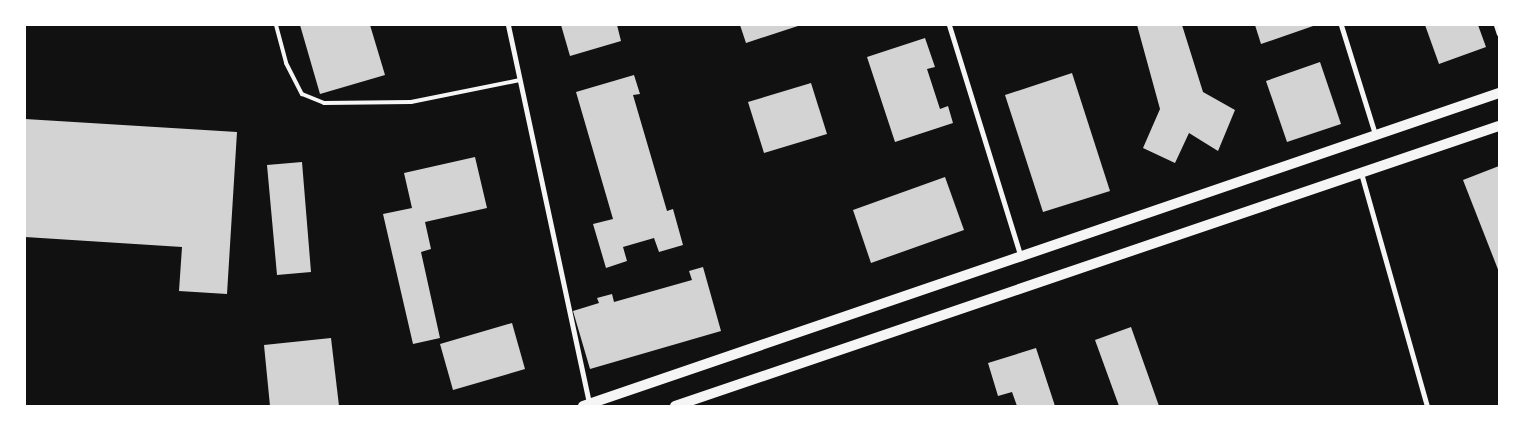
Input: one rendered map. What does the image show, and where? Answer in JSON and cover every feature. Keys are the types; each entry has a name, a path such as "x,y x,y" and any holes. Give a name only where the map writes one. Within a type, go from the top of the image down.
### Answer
{"main road":[{"path":"586,405 1021,258 1375,134 1499,93"},
{"path":"675,406 1499,126"}],"street":[{"path":"508,25 586,405"},
{"path":"948,25 1021,258"},
{"path":"1342,25 1375,134"},
{"path":"1496,25 1499,34"},
{"path":"1361,173 1427,406"}],"lane":[{"path":"276,25 286,63 302,94 324,103 411,102 520,80"}],"building":[{"path":"300,25 370,25 385,75 320,94"},
{"path":"561,25 617,25 621,41 570,56"},
{"path":"740,25 801,25 746,43"},
{"path":"1137,25 1182,25 1203,92 1235,110 1218,151 1189,133 1175,163 1143,148 1160,109"},
{"path":"1255,25 1316,25 1261,44"},
{"path":"1425,25 1478,25 1486,47 1439,64"},
{"path":"925,38 935,67 927,69 940,109 948,106 953,123 895,142 867,57"},
{"path":"1320,62 1341,124 1287,142 1266,81"},
{"path":"1072,73 1110,191 1043,212 1005,95"},
{"path":"634,75 640,94 633,95 667,211 673,209 683,245 659,252 654,238 623,247 627,261 606,268 593,224 613,219 576,92"},
{"path":"811,83 827,134 764,153 748,102"},
{"path":"25,119 237,132 227,294 179,291 182,247 25,237"},
{"path":"475,157 487,208 425,222 431,249 421,252 440,338 413,344 383,214 412,208 404,173"},
{"path":"302,162 311,272 277,275 267,165"},
{"path":"1499,166 1499,272 1463,180"},
{"path":"945,177 964,230 871,263 853,210"},
{"path":"703,267 721,331 590,369 573,311 599,303 597,298 612,294 614,302 692,280 689,271"},
{"path":"512,323 525,369 453,390 440,344"},
{"path":"1131,327 1159,406 1119,406 1095,340"},
{"path":"331,338 339,406 270,406 264,345"},
{"path":"1036,348 1055,406 1017,406 1012,392 998,396 988,363"}]}
